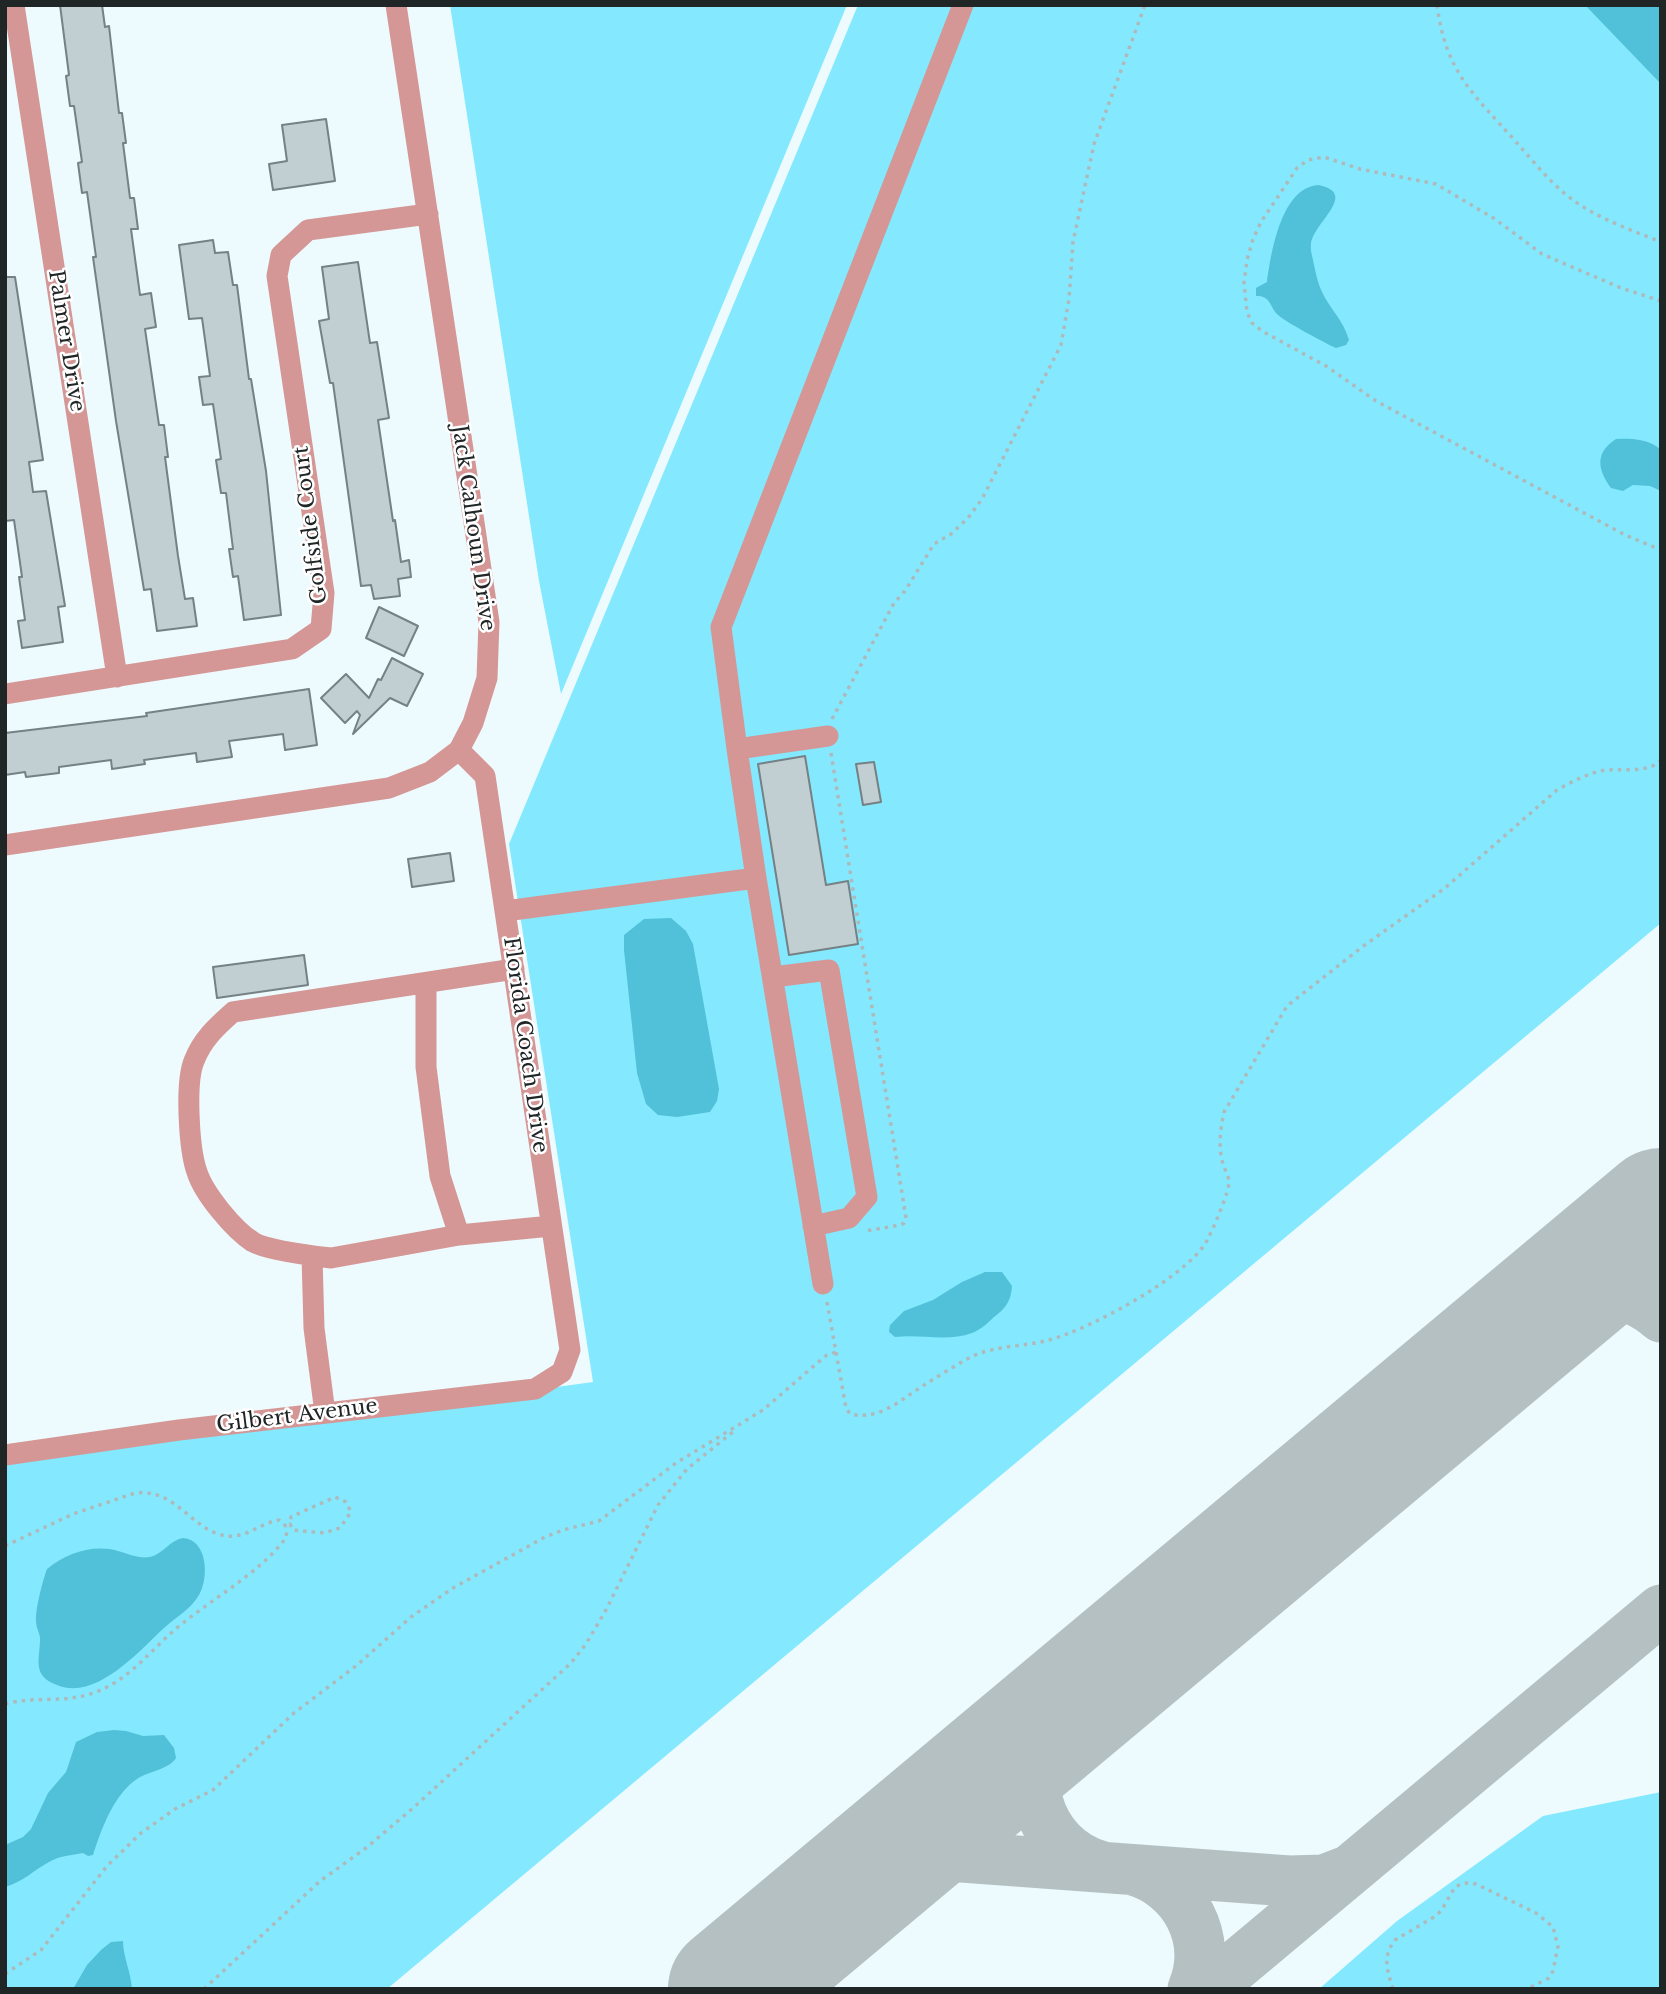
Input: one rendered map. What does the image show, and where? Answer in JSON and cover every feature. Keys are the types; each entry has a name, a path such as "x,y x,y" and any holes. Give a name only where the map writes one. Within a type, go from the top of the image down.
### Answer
{"street":[{"name":"Palmer Drive","path":"14,5 117,677"},
{"name":"Jack Calhoun Drive","path":"5,845 388,788 430,772 459,750 474,723 487,678 489,622 396,5"},
{"path":"823,1284 756,877 721,627 963,5"},
{"name":"Golfside Court","path":"5,694 292,649 321,629 324,593 277,276 281,255 308,229 428,214"},
{"path":"737,749 827,732"},
{"name":"Florida Coach Drive","path":"459,750 485,776 569,1350"},
{"path":"505,911 756,877"},
{"path":"514,969 233,1012 209,1032 193,1063 188,1107 197,1173 225,1218 255,1243 312,1256 331,1258 459,1235 551,1226"},
{"path":"773,977 830,970 865,1184 867,1197 849,1218 813,1226"},
{"path":"426,983 426,1067 440,1176 459,1235"},
{"path":"312,1256 314,1328 326,1413"},
{"name":"Gilbert Avenue","path":"5,1455 180,1430 535,1389 562,1372 569,1350"}],"path":[{"path":"827,732 894,603 905,591 934,544 951,534 968,518 982,499 1061,345 1069,299 1073,242 1094,144 1145,5"},
{"path":"1437,5 1447,50 1464,84 1540,169 1572,200 1605,219 1661,242"},
{"path":"1661,301 1621,288 1542,254 1494,219 1436,184 1360,169 1324,158 1308,160 1297,168 1261,222 1253,239 1244,282 1247,312 1252,323 1278,341 1319,362 1376,401 1625,535 1661,550"},
{"path":"864,1415 893,1408 972,1356 1005,1347 1051,1340 1078,1330 1177,1273 1200,1250 1212,1233 1229,1181 1221,1158 1224,1112 1287,1006 1362,947 1445,888 1570,782 1599,772 1651,767 1661,760"},
{"path":"204,1989 320,1881 366,1848 412,1809 571,1663 606,1610 658,1505 687,1469 821,1360 836,1352"},
{"path":"5,1974 41,1950 107,1866 141,1833 175,1809 213,1790 294,1713 356,1666 411,1617 453,1588 536,1542 563,1530 599,1521 676,1463 749,1419"},
{"path":"5,1546 73,1514 145,1492 169,1499 218,1534 237,1536 279,1520 288,1526 293,1530 324,1533 340,1528 351,1512 346,1502 335,1497 291,1517 288,1526 286,1538 264,1560 181,1624 120,1679 93,1694 77,1698 22,1699 5,1704"},
{"path":"1393,1989 1386,1966 1387,1952 1391,1945 1434,1917 1441,1911 1455,1887 1464,1883 1476,1884 1536,1913 1553,1927 1559,1946 1553,1971 1549,1978 1527,1989"}],"shaded area":[{"path":"450,5 847,5 561,694 539,581"},
{"path":"858,5 1661,5 1661,923 387,1989 5,1989 5,1463 593,1382 509,844"},
{"path":"1585,5 1661,5 1661,84"},
{"path":"1318,185 1330,189 1335,195 1331,210 1314,236 1311,252 1321,289 1349,340 1346,345 1336,348 1286,321 1276,313 1267,299 1256,296 1256,288 1267,282 1275,239 1287,209 1305,189"},
{"path":"1616,439 1646,441 1661,450 1661,491 1650,486 1633,485 1623,491 1611,488 1603,475 1600,462 1604,450"},
{"path":"671,918 686,931 693,944 719,1089 717,1101 710,1112 677,1117 658,1115 646,1104 637,1073 624,950 624,935 644,919"},
{"path":"985,1272 1002,1272 1012,1286 1005,1307 978,1330 963,1336 944,1337 895,1337 889,1332 890,1325 904,1311 933,1300"},
{"path":"183,1538 197,1545 204,1561 202,1588 192,1605 129,1661 101,1680 72,1688 57,1685 44,1677 39,1667 40,1638 36,1616 47,1569 63,1558 90,1549 109,1549 138,1557 150,1557"},
{"path":"114,1730 143,1736 164,1735 174,1748 176,1758 168,1765 137,1779 122,1794 104,1824 93,1855 83,1853 57,1858 5,1887 5,1845 23,1837 31,1829 48,1793 66,1772 76,1742 97,1732"},
{"path":"1661,1792 1661,1989 1319,1989 1397,1921 1543,1816"},
{"path":"123,1941 132,1989 73,1989 87,1965 101,1950 111,1942"}],"building":[{"path":"60,5 102,5 105,27 109,26 119,113 122,113 126,143 123,143 130,198 134,198 138,229 131,229 140,295 151,293 156,327 145,329 159,425 164,425 168,457 165,457 178,556 185,599 193,598 197,626 157,631 151,589 144,590 116,421 93,257 96,257 87,192 82,193 78,163 82,162 74,106 70,106"},
{"path":"326,119 335,181 273,190 269,164 287,161 282,125"},
{"path":"213,240 215,253 228,252 233,285 237,285 249,379 266,471 281,615 244,620 238,576 233,577 229,549 233,549 226,493 221,493 216,460 221,459 213,404 203,405 199,377 210,376 202,318 189,319 179,245"},
{"path":"358,262 370,343 377,342 389,418 378,420 393,521 395,520 401,562 409,560 411,577 398,579 400,596 374,599 371,585 361,586 333,383 330,383 319,321 329,319 322,267"},
{"path":"5,277 15,277 43,460 29,462 33,492 46,491 65,606 58,607 63,642 22,648 18,621 25,620 19,577 22,577 14,520 5,521"},
{"path":"379,607 418,626 404,656 366,638"},
{"path":"392,658 423,674 407,706 390,698 353,734 360,715 357,711 345,723 321,698 346,674 369,698"},
{"path":"309,689 317,745 285,750 283,734 229,741 232,757 197,762 196,753 144,760 145,764 112,769 111,760 59,767 59,773 26,777 25,772 5,775 5,733 147,716 146,713"},
{"path":"805,756 826,885 848,881 858,944 789,955 758,764"},
{"path":"874,762 881,802 863,805 856,764"},
{"path":"450,853 454,881 412,887 408,859"},
{"path":"304,955 308,985 217,998 213,967"}],"taxiway":[{"path":"1661,1222 1651,1245 1648,1268 1651,1292 1661,1315"},
{"path":"1411,1426 1561,1304 1575,1298 1605,1294 1634,1300 1661,1317"},
{"path":"1100,1866 1078,1856 1060,1842 1047,1824 1038,1803 1035,1781 1037,1759 1046,1737 1061,1718 1198,1604"},
{"path":"1208,1989 1661,1610"},
{"path":"800,1937 890,1864 921,1854 1289,1881 1324,1880 1350,1870"},
{"path":"1133,1870 1167,1887 1180,1900 1190,1916 1200,1951 1199,1970 1193,1989"}],"runway":[{"path":"732,1989 1661,1212"}]}
